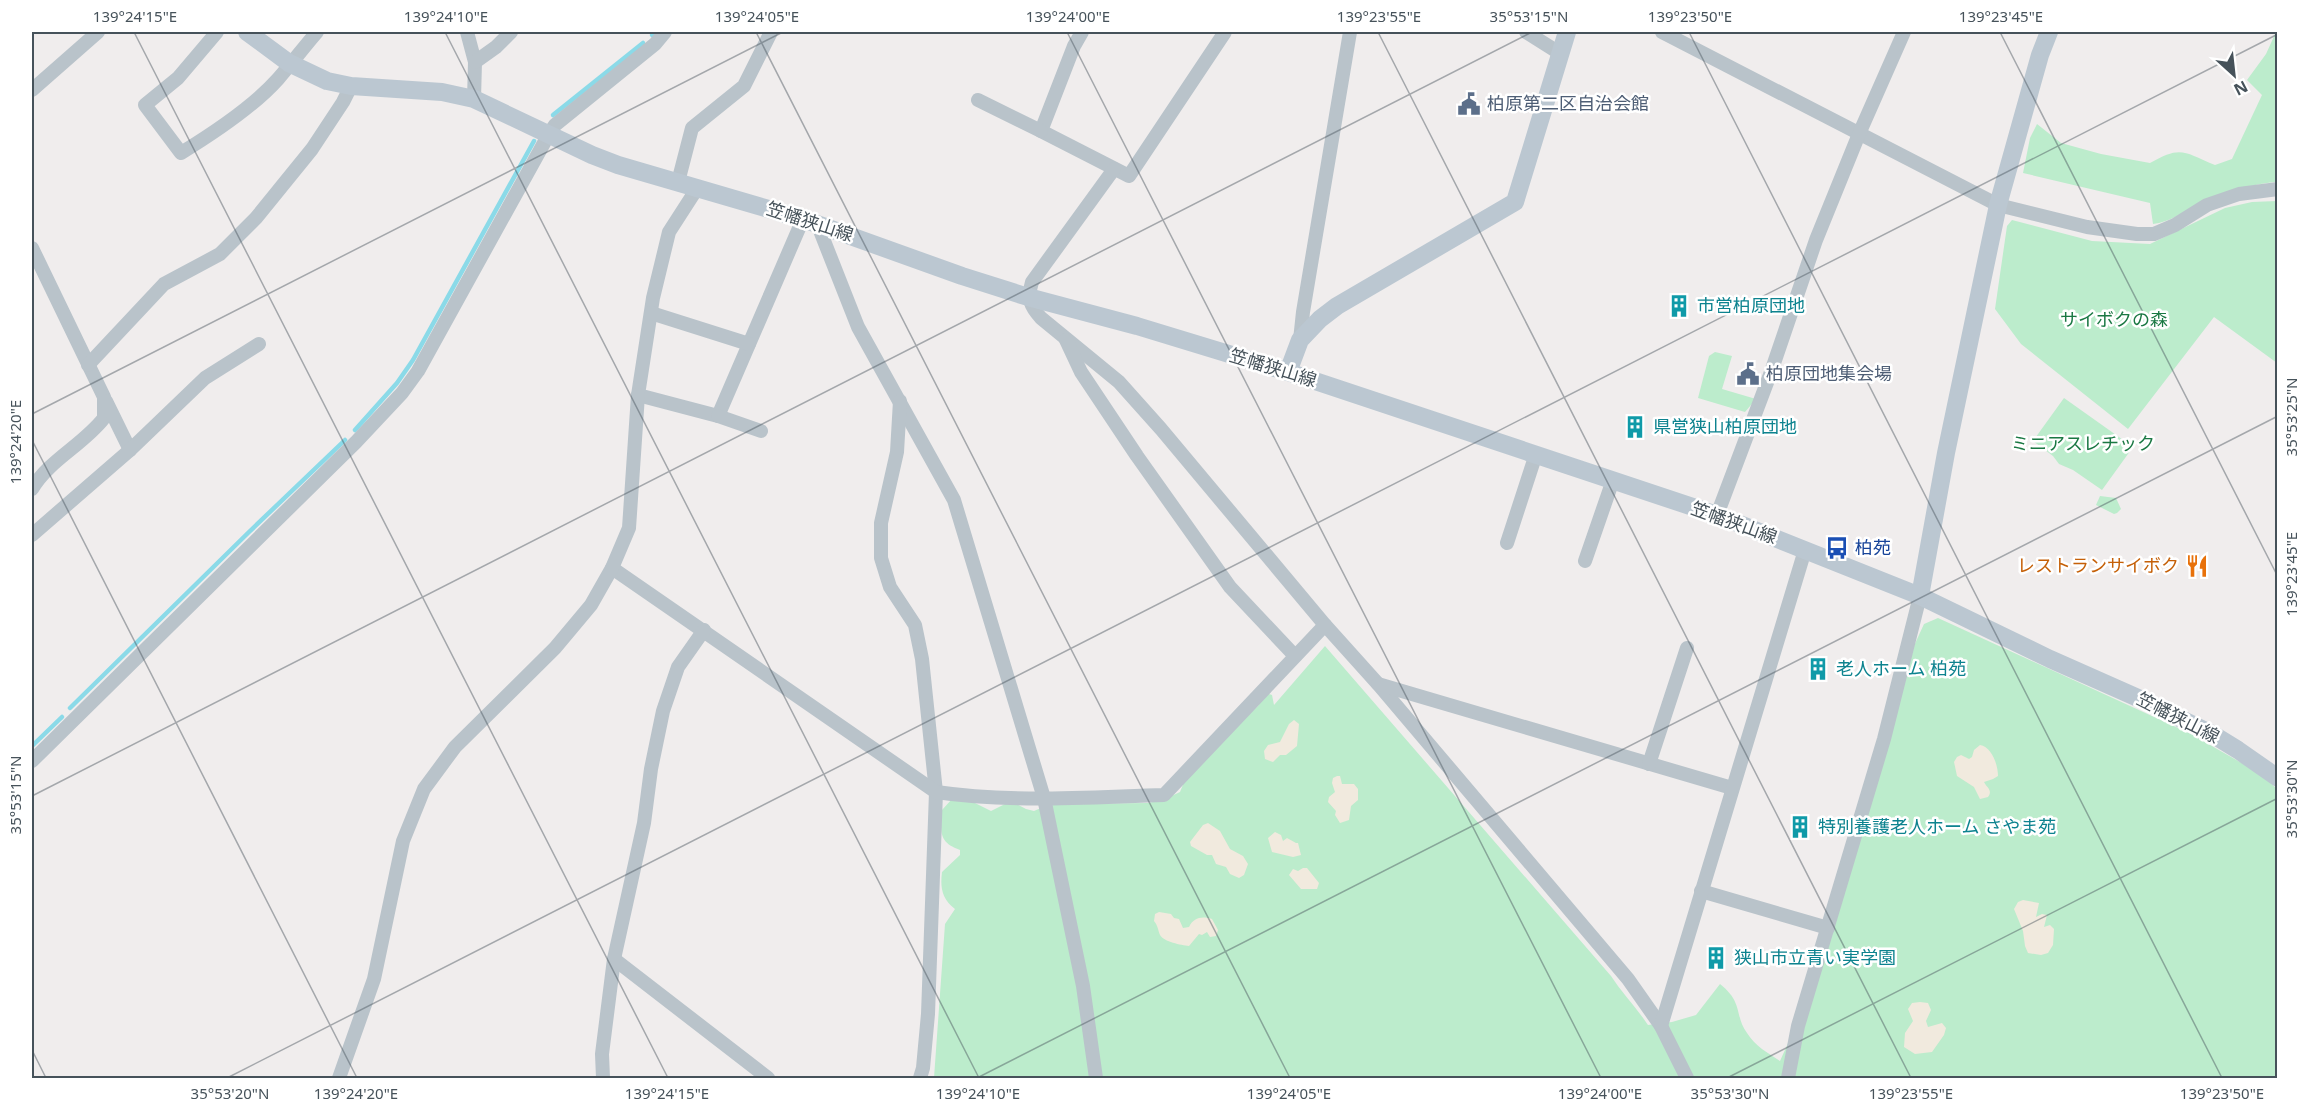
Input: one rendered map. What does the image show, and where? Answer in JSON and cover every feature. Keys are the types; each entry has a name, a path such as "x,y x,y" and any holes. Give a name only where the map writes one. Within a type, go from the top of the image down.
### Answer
{"main road":[{"name":"笠幡狭山線","path":"247,32 289,63 327,81 351,86 442,92 474,99 618,165 810,221 962,276 1028,297 1137,326 1288,372 1717,515 1920,596 2050,659 2196,725 2238,750 2277,778"},
{"path":"1288,372 1300,340 1320,319 1337,306 1515,202 1567,32"},
{"path":"1920,596 1962,376 1998,205 2040,55 2049,32"}],"street":[{"path":"32,90 98,32"},
{"path":"217,32 178,78 145,105 181,153 211,134 264,93 318,32"},
{"path":"467,32 475,62 474,99"},
{"path":"475,62 496,47 511,32"},
{"path":"32,761 402,393 417,371 555,125 655,44 665,32"},
{"path":"678,182 692,128 744,86 771,32"},
{"path":"1041,130 1074,46 1082,32"},
{"path":"978,100 1129,176 1225,32"},
{"path":"1300,340 1350,32"},
{"path":"1526,32 1561,54"},
{"path":"1662,32 1998,205 2086,227 2154,234 2175,225 2207,205 2239,194 2277,189"},
{"path":"1717,515 1772,372 1816,240 1858,134 1904,32"},
{"path":"88,365 164,284 220,254 264,210 312,149 351,86"},
{"path":"1114,170 1032,282 1028,297 1032,308 1126,390 1169,438 1325,625 1378,684 1628,979 1661,1026 1687,1078"},
{"path":"339,1078 374,979 403,841 424,789 455,747 555,648 591,604 612,568 629,528 638,395 651,312 669,232 698,187"},
{"path":"718,416 749,344 810,221"},
{"path":"810,221 858,327 954,500 1044,798 1083,986 1096,1078"},
{"path":"32,248 130,450"},
{"path":"651,312 749,344"},
{"path":"1063,336 1081,372 1137,456 1230,587 1295,656"},
{"path":"32,535 130,450 205,378 259,344"},
{"path":"638,395 718,416 761,431"},
{"path":"32,489 39,477 81,443 100,424 104,418 104,397"},
{"path":"900,401 897,452 881,523 881,558 891,587 915,625 922,659 936,792 928,1014 920,1078"},
{"path":"1508,543 1536,454"},
{"path":"1585,561 1613,480"},
{"path":"1661,1026 1805,550"},
{"path":"612,568 936,792 955,795 1044,798 1164,795 1325,625"},
{"path":"1788,1078 1798,1026 1884,738 1920,596"},
{"path":"603,1078 602,1054 614,959 644,823 651,769 663,711 678,667 704,630"},
{"path":"1649,764 1687,648"},
{"path":"1378,684 1732,788"},
{"path":"1701,891 1828,928"},
{"path":"614,959 768,1078"}],"green space":[{"path":"2276,32 2277,182 2236,191 2153,224 2150,203 2023,173 2030,138 2037,124 2061,143 2101,154 2150,163 2176,152 2189,154 2215,165 2232,159 2262,95 2247,80 2266,54"},
{"name":"サイボクの森","path":"2277,201 2277,363 2214,317 2128,429 2021,344 1995,309 2007,226 2012,220 2092,241 2150,244 2225,208 2252,202"},
{"path":"1715,352 1732,356 1722,389 1756,399 1745,412 1698,398 1709,356"},
{"name":"ミニアスレチック","path":"2064,398 2133,447 2102,490 2073,470 2059,464 2053,456 2033,441"},
{"path":"2100,496 2116,498 2121,509 2114,514 2096,505"},
{"path":"1938,618 2189,733 2261,774 2277,789 2277,1078 934,1078 945,924 955,909 943,893 942,872 960,855 960,850 947,843 942,834 942,810 952,799 969,800 991,811 1011,801 1034,811 1050,804 1148,803 1165,799 1180,792 1184,782 1258,706 1266,693 1272,695 1274,705 1325,646 1611,976 1648,1025 1672,1022 1696,1015 1720,984 1733,997 1743,1027 1750,1038 1780,1061 1789,1041 1913,648 1924,624"}],"sand":[{"path":"1294,720 1299,724 1297,746 1286,755 1280,755 1273,762 1265,759 1264,751 1268,745 1280,742 1289,724"},
{"path":"1980,745 1988,749 1994,757 1998,776 1984,782 1990,793 1988,797 1980,799 1974,787 1957,776 1954,762 1961,755 1969,759"},
{"path":"1340,776 1342,784 1354,784 1358,789 1358,800 1351,806 1349,820 1340,823 1335,815 1336,811 1328,802 1329,797 1335,792 1332,783 1333,778"},
{"path":"1208,823 1220,831 1230,849 1243,856 1248,864 1244,875 1239,878 1230,874 1226,867 1216,864 1212,855 1207,855 1191,846 1190,842 1203,825"},
{"path":"1275,832 1281,835 1283,841 1287,838 1298,843 1301,855 1293,857 1272,852 1268,838"},
{"path":"1307,868 1319,883 1317,889 1301,889 1289,875 1293,869 1298,871"},
{"path":"2023,900 2039,903 2036,917 2042,914 2047,915 2044,927 2050,925 2054,929 2053,945 2048,953 2041,955 2028,953 2023,931 2014,909 2018,902"},
{"path":"1159,912 1171,914 1174,918 1179,919 1183,928 1189,927 1199,918 1212,919 1218,930 1216,936 1210,937 1207,932 1199,934 1189,946 1169,941 1160,935 1154,921 1155,914"},
{"path":"1912,1003 1928,1003 1931,1010 1926,1021 1928,1027 1942,1023 1946,1028 1932,1052 1915,1054 1904,1047 1905,1033 1913,1021 1908,1009"}],"waterway":[{"path":"652,35 655,32"},
{"path":"553,115 643,43"},
{"path":"355,430 397,383 413,360 534,141"},
{"path":"70,708 345,440"},
{"path":"32,746 62,717"}],"place":[{"name":"柏原第二区自治会館","path":"1469,104"},
{"name":"市営柏原団地","path":"1679,306"},
{"name":"柏原団地集会場","path":"1748,374"},
{"name":"県営狭山柏原団地","path":"1635,427"},
{"name":"柏苑","path":"1837,548"},
{"name":"レストランサイボク","path":"2197,566"},
{"name":"老人ホーム 柏苑","path":"1818,669"},
{"name":"特別養護老人ホーム さやま苑","path":"1800,827"},
{"name":"狭山市立青い実学園","path":"1716,958"}]}
